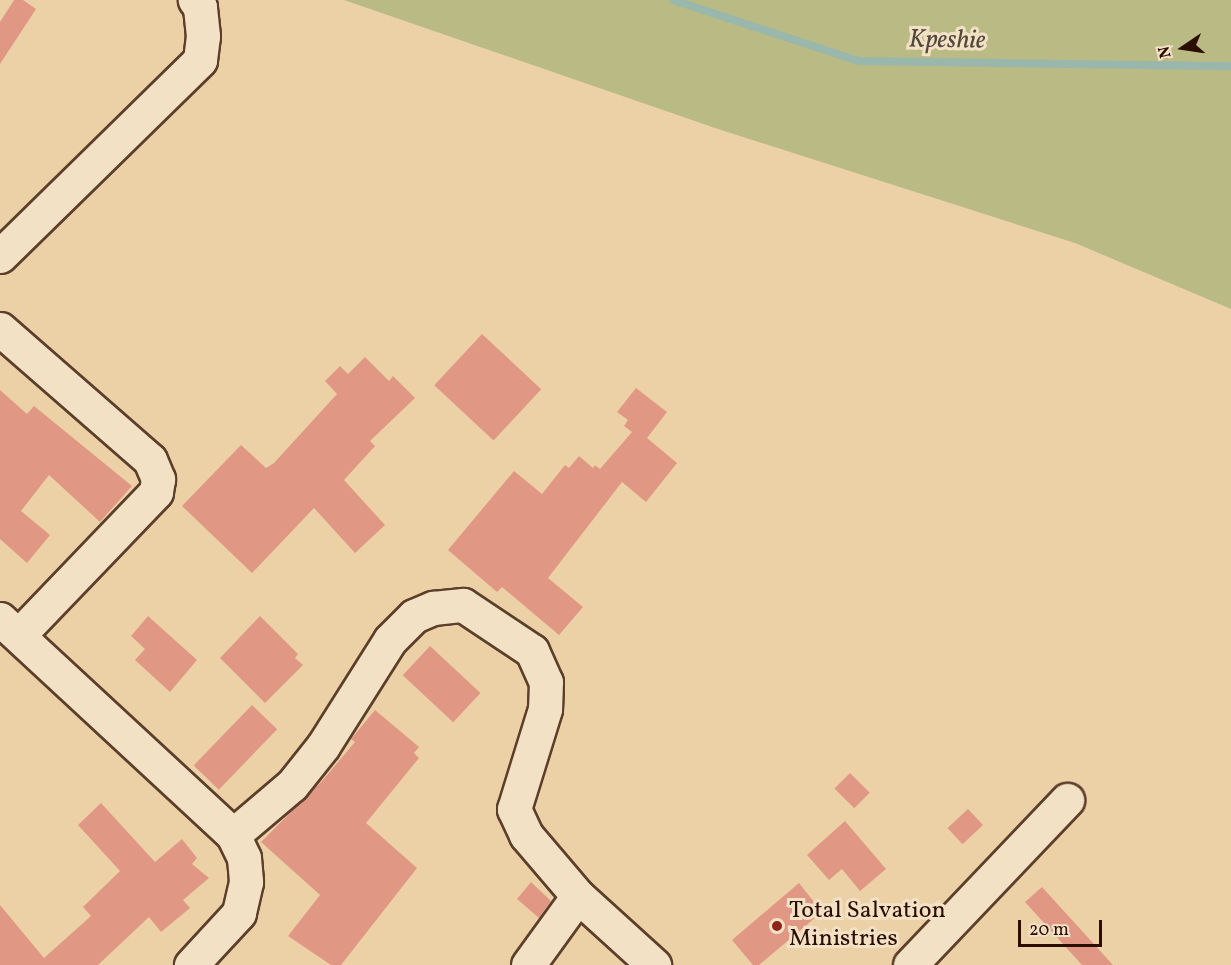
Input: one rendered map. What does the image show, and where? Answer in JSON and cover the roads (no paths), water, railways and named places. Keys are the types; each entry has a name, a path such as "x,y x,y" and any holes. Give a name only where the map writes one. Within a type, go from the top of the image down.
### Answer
{"street":[{"path":"0,256 200,60 203,36 200,7 195,0"},
{"path":"0,329 150,460 158,479 156,492 10,626 233,835 244,858 246,882 239,914 191,965"},
{"path":"233,835 292,785 323,746 390,640 414,616 433,608 463,605 532,651 546,681 545,708 514,809 526,835 578,896 654,965"},
{"path":"910,965 1066,800"},
{"path":"528,965 578,896"}],"waterway":[{"name":"Kpeshie","path":"673,0 859,61 1231,66"}],"place":[{"name":"Total Salvation Ministries","path":"777,926"}]}
